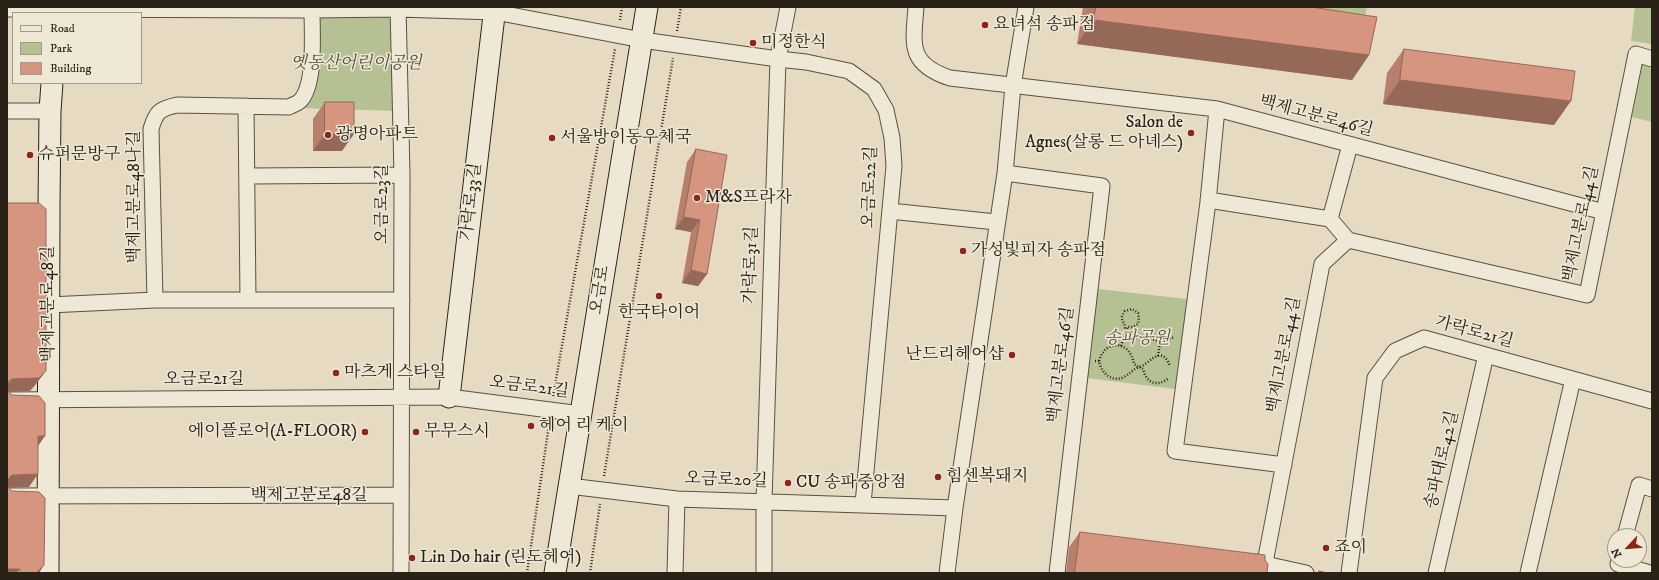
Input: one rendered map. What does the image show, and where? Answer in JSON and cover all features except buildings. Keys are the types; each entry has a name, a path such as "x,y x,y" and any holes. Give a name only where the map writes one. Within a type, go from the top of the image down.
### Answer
{"street":[{"name":"오금로","path":"555,573 647,7"},
{"name":"가락로31길","path":"764,502 778,60 788,7"},
{"name":"백제고분로46길","path":"916,7 915,49 921,62 934,73 950,78 1217,109 1604,212"},
{"path":"947,573 996,222 1005,173 1013,86 1026,7"},
{"name":"오금로23길","path":"398,8 402,175 401,398"},
{"path":"7,9 495,9 642,40"},
{"name":"가락로33길","path":"449,398 495,9"},
{"name":"백제고분로48나길","path":"155,300 151,129 155,117 164,108 177,105 289,107 300,101 308,87 311,71 312,10"},
{"name":"오금로22길","path":"642,40 778,60 806,62 849,71 874,89 886,110 892,138 894,166 863,504"},
{"name":"백제고분로44길","path":"1264,568 1322,264 1348,240 1587,296 1636,54 1652,59"},
{"name":"백제고분로48길","path":"48,573 50,400 49,305 42,207 52,84"},
{"path":"246,106 248,300"},
{"path":"1217,109 1208,200 1190,339 1179,370 1175,451 1284,465"},
{"path":"7,111 50,111"},
{"path":"1330,219 1350,145"},
{"name":"백제고분로46길","path":"1005,173 1102,186 1057,573"},
{"path":"247,176 402,175"},
{"path":"1208,200 1330,219 1348,240"},
{"path":"890,211 996,222"},
{"path":"49,305 155,300 402,300"},
{"name":"가락로21길","path":"1349,573 1375,378 1395,351 1424,338 1652,401"},
{"name":"송파대로42길","path":"1436,573 1486,355"},
{"path":"1528,573 1573,379"},
{"path":"401,398 401,573"},
{"name":"오금로21길","path":"7,400 449,398 581,414"},
{"name":"오금로20길","path":"569,486 677,499 955,508"},
{"path":"1628,528 1645,487"},
{"name":"백제고분로48길","path":"7,496 401,495"},
{"path":"675,573 677,499"},
{"path":"764,502 764,573"},
{"path":"1061,537 1076,539"},
{"path":"1241,560 1264,568 1306,573"},
{"path":"1636,568 1650,573"}],"path":[{"path":"527,573 551,410 622,7"},
{"path":"590,573 602,489 681,7"},
{"path":"1120,346 1125,334 1127,327 1133,327 1138,324 1138,313 1132,309 1125,311 1122,316 1122,321 1125,326 1125,334"},
{"path":"1125,334 1131,337 1147,337 1160,342 1175,337 1190,339"},
{"path":"1158,356 1160,342"},
{"path":"1120,346 1107,348 1101,354 1099,361 1100,368 1107,376 1123,378 1134,369 1139,367 1144,366 1153,357 1158,356 1164,358 1169,364 1179,370 1163,382 1156,384 1145,376 1143,369 1139,367 1134,364 1131,352 1120,346"},
{"path":"1082,359 1099,361"}],"green space":[{"path":"1277,7 1367,7 1365,17"},
{"path":"1635,7 1652,7 1652,44 1631,41"},
{"name":"옛동산어린이공원","path":"316,14 399,14 398,111 299,108"},
{"path":"1643,62 1652,64 1652,122 1632,117"},
{"name":"송파공원","path":"1090,288 1195,300 1183,390 1079,377"}],"place":[{"name":"요녀석 송파점","path":"985,25"},
{"name":"미정한식","path":"753,43"},
{"name":"Salon de Agnes(살롱 드 아녜스)","path":"1191,133"},
{"name":"광명아파트","path":"328,135"},
{"name":"서울방이동우체국","path":"552,138"},
{"name":"슈퍼문방구","path":"30,155"},
{"name":"M&S프라자","path":"697,198"},
{"name":"가성빛피자 송파점","path":"963,251"},
{"name":"한국타이어","path":"659,296"},
{"name":"난드리헤어샵","path":"1012,355"},
{"name":"마츠게 스타일","path":"336,373"},
{"name":"헤어 리 케이","path":"531,426"},
{"name":"에이플로어(A-FLOOR)","path":"365,432"},
{"name":"무무스시","path":"416,432"},
{"name":"힘센복돼지","path":"938,477"},
{"name":"CU 송파중앙점","path":"788,483"},
{"name":"죠이","path":"1326,548"},
{"name":"Lin Do hair (린도헤어)","path":"412,558"}]}
